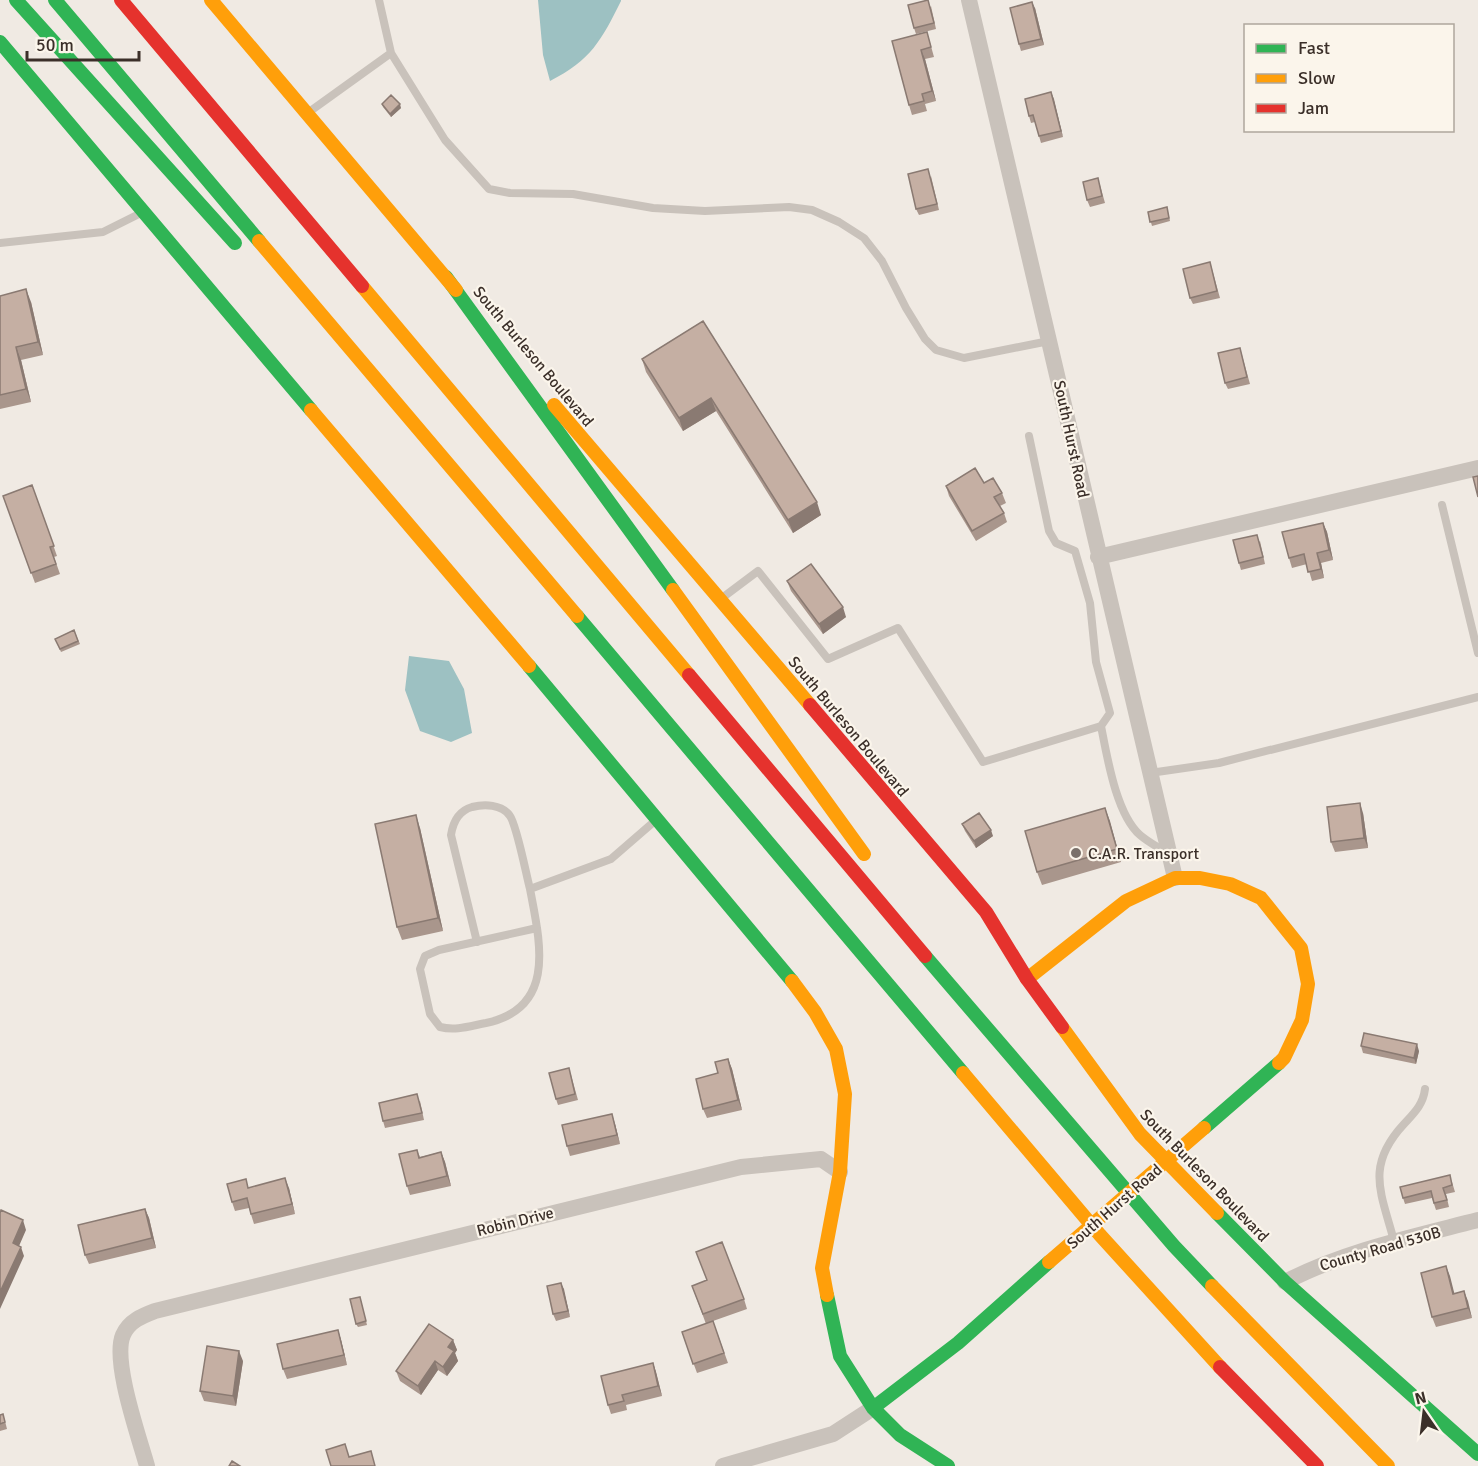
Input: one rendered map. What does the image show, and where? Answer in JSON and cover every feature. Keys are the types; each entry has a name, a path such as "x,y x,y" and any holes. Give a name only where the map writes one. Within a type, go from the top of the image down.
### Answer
{"main road":[{"path":"16,0 245,255"},
{"path":"56,0 1100,1235 1187,1333 1317,1466"},
{"path":"121,0 953,989 1174,1246 1274,1352 1388,1466"},
{"name":"South Burleson Boulevard","path":"215,2 306,114 986,912 1027,979 1140,1134 1285,1282 1478,1454"},
{"path":"1,45 658,818 775,957 815,1012 836,1049 845,1094 840,1172 822,1268 840,1356 873,1408 900,1435 948,1466"},
{"path":"446,277 873,865"},
{"path":"348,370 391,398"},
{"name":"South Hurst Road","path":"873,1408 958,1343 1284,1058 1302,1020 1308,984 1301,948 1261,897 1230,884 1200,878 1175,878 1126,901 1027,979"},
{"path":"899,903 953,989"}],"street":[{"name":"South Hurst Road","path":"969,0 1175,878"},
{"path":"1098,557 1478,468"},
{"name":"Robin Drive","path":"147,1466 124,1379 119,1346 123,1334 136,1319 397,1249 741,1167 821,1159 840,1172"},
{"name":"County Road 530B","path":"1285,1282 1317,1265 1394,1241 1478,1220"},
{"path":"723,1466 833,1434 873,1408"}],"lane":[{"path":"379,0 392,53 445,140 489,189 510,193 573,194 653,208 705,211 789,207 812,210 839,222 864,238 882,261 925,339 936,350 964,358 1049,341"},
{"path":"306,114 392,53"},
{"path":"0,243 103,232 144,211"},
{"path":"719,599 758,571 828,659 898,628 983,762 1101,726 1110,713 1096,662 1090,603 1075,551 1056,543 1049,531 1029,436"},
{"path":"1442,505 1478,653"},
{"path":"1150,773 1219,763 1478,697"},
{"path":"1101,726 1112,777 1126,816 1138,834 1170,855"},
{"path":"477,942 451,835 454,820 469,808 486,804 500,808 510,816 530,889 537,928 541,963 531,994 516,1014 453,1030 440,1028 430,1014 420,969 425,956 439,950 477,942 537,928"},
{"path":"530,889 611,859 658,818"},
{"path":"1394,1241 1380,1190 1382,1153 1388,1141 1419,1108 1424,1099 1425,1089"}],"water":[{"path":"538,0 621,1 593,48 576,65 550,81 543,55"},
{"path":"409,656 449,661 464,689 472,733 451,742 420,731 405,690"}],"building":[{"path":"928,0 934,23 914,28 908,5"},
{"path":"1032,2 1041,39 1019,44 1010,8"},
{"path":"927,32 931,47 921,50 932,91 922,94 924,101 909,105 892,41"},
{"path":"1051,92 1061,131 1039,136 1033,115 1029,116 1025,99"},
{"path":"391,95 400,104 390,114 382,104"},
{"path":"928,169 937,204 916,209 908,174"},
{"path":"1098,178 1102,196 1087,200 1083,182"},
{"path":"1167,207 1169,218 1150,222 1148,212"},
{"path":"1210,262 1217,291 1190,298 1183,269"},
{"path":"26,289 38,342 16,347 26,389 0,395 0,296"},
{"path":"703,321 817,502 788,520 711,398 679,418 642,359"},
{"path":"1240,348 1247,377 1225,383 1218,353"},
{"path":"975,468 984,483 993,478 1002,493 994,497 1004,513 972,531 946,486"},
{"path":"1478,476 1478,497 1473,477"},
{"path":"32,485 54,546 50,547 56,564 31,573 3,496"},
{"path":"1323,523 1329,550 1317,553 1321,569 1308,572 1304,554 1289,558 1282,532"},
{"path":"1257,535 1263,557 1239,563 1233,540"},
{"path":"811,564 843,607 819,624 787,581"},
{"path":"74,630 78,641 60,649 55,639"},
{"path":"1360,803 1364,838 1331,842 1327,807"},
{"name":"C.A.R. Transport","path":"1105,808 1117,849 1037,872 1025,831"},
{"path":"979,813 991,830 974,841 962,824"},
{"path":"416,815 438,918 397,927 375,824"},
{"path":"1364,1033 1417,1044 1414,1058 1361,1046"},
{"path":"728,1059 738,1100 703,1109 696,1079 718,1073 715,1062"},
{"path":"569,1068 575,1094 556,1099 549,1073"},
{"path":"417,1094 422,1113 383,1121 379,1103"},
{"path":"612,1114 617,1135 567,1146 562,1125"},
{"path":"417,1150 419,1158 441,1152 447,1176 407,1186 399,1154"},
{"path":"1450,1175 1452,1185 1443,1188 1447,1200 1434,1203 1431,1191 1403,1198 1400,1187"},
{"path":"285,1178 292,1204 251,1214 247,1198 232,1202 227,1184 246,1179 248,1188"},
{"path":"145,1209 152,1238 85,1255 78,1225"},
{"path":"1,1210 23,1220 13,1243 21,1247 0,1292 0,1213"},
{"path":"722,1242 744,1299 703,1314 692,1286 707,1280 696,1252"},
{"path":"1446,1266 1453,1294 1464,1291 1468,1308 1432,1317 1421,1273"},
{"path":"561,1283 568,1311 553,1314 547,1286"},
{"path":"360,1297 366,1321 356,1324 350,1299"},
{"path":"713,1321 724,1353 693,1364 682,1332"},
{"path":"429,1324 453,1340 448,1347 454,1351 443,1367 435,1361 418,1386 396,1371"},
{"path":"338,1330 344,1355 283,1369 277,1344"},
{"path":"207,1346 239,1351 233,1396 200,1391"},
{"path":"653,1363 658,1386 622,1395 624,1401 608,1405 601,1376"},
{"path":"3,1414 5,1422 0,1424 0,1415"},
{"path":"345,1444 349,1457 371,1451 375,1466 331,1466 326,1450"},
{"path":"232,1461 240,1466 229,1466"}],"traffic: fast":[{"path":"16,0 235,243"},
{"path":"55,0 259,241"},
{"path":"0,42 311,410"},
{"path":"446,277 673,590"},
{"path":"577,616 963,1073"},
{"path":"529,666 792,981"},
{"path":"925,956 1174,1246 1212,1286"},
{"path":"1204,1128 1279,1063"},
{"path":"1217,1213 1285,1282 1478,1454"},
{"path":"873,1408 958,1343 1049,1262"},
{"path":"827,1295 840,1356 873,1408 900,1435 948,1466"}],"traffic: slow":[{"path":"211,0 456,290"},
{"path":"259,241 577,616"},
{"path":"362,286 689,675"},
{"path":"554,405 810,705"},
{"path":"311,410 529,666"},
{"path":"673,590 864,854"},
{"path":"1027,979 1126,901 1175,878 1200,878 1230,884 1261,898 1301,948 1308,984 1302,1020 1284,1058 1279,1063"},
{"path":"792,981 815,1012 836,1049 845,1094 840,1172 822,1268 827,1295"},
{"path":"1062,1027 1140,1134 1217,1213"},
{"path":"963,1073 1100,1235 1220,1367"},
{"path":"1049,1262 1204,1128"},
{"path":"1212,1286 1388,1466"}],"traffic: jam":[{"path":"121,0 362,286"},
{"path":"689,675 925,956"},
{"path":"810,705 986,912 1027,979 1062,1027"},
{"path":"1220,1367 1317,1466"}],"place":[{"name":"C.A.R. Transport","path":"1076,853"}]}
